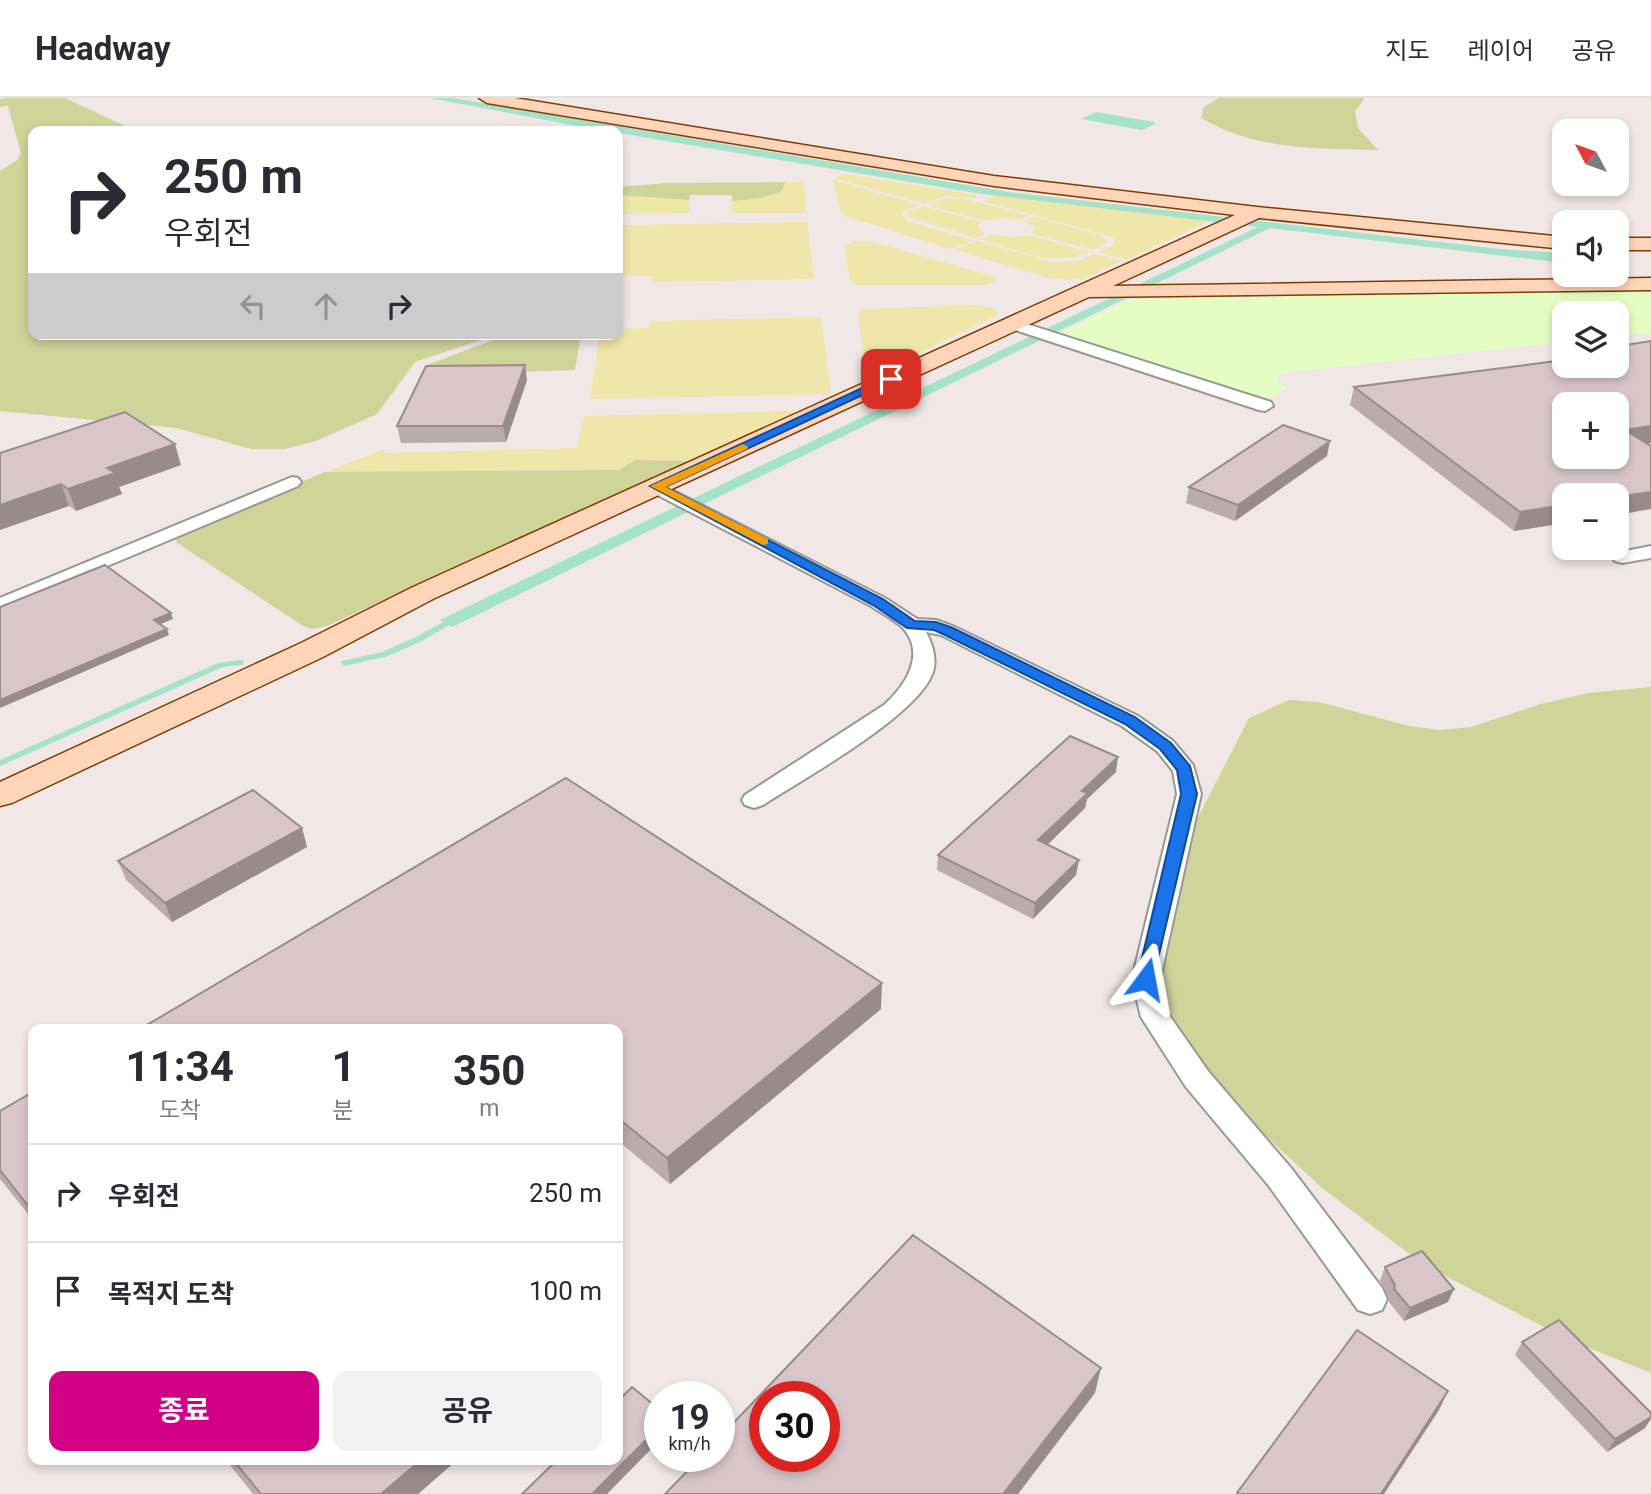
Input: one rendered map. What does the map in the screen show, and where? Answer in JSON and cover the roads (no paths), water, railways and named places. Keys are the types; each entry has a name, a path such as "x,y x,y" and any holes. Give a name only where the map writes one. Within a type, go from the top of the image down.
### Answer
{"street":[{"path":"487,98 922,171 1257,212 1552,242"},
{"path":"0,795 312,650 423,593 1257,212"},
{"path":"1629,244 1651,244"},
{"path":"1082,292 1651,284"},
{"path":"1011,324 1265,407"},
{"path":"4,600 292,482"},
{"path":"656,486 878,602 912,625 922,644 923,669 912,691 892,710 754,800"},
{"path":"1629,556 1651,552"},
{"path":"912,625 936,626 948,631 1130,721 1165,746 1185,770 1189,794 1146,979 1155,1017 1197,1079 1280,1177 1370,1299"}],"waterway":[{"path":"345,663 385,654 457,618"},
{"path":"0,763 221,665 240,663"}]}
